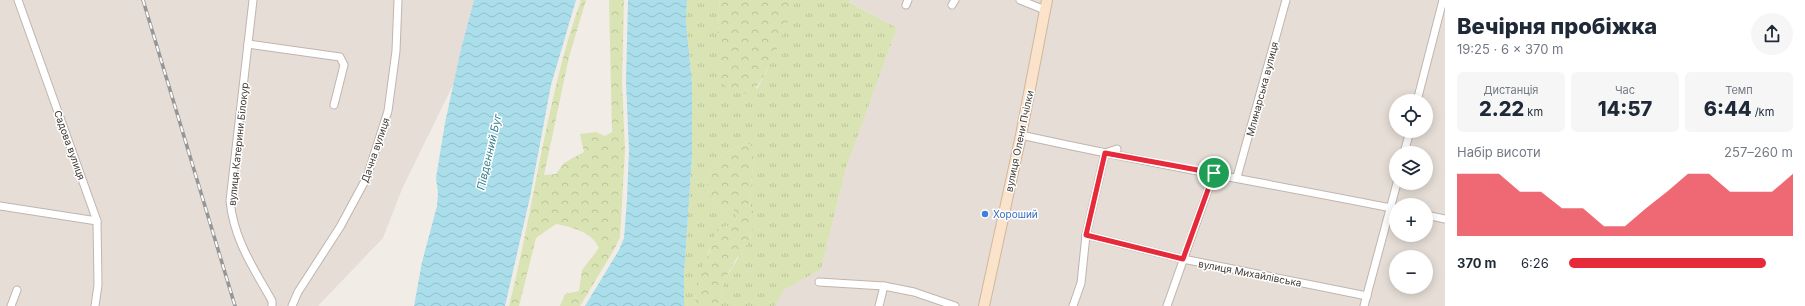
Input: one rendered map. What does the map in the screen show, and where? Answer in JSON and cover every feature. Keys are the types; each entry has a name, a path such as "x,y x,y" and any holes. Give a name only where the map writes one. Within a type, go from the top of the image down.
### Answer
{"street":[{"name":"Садова вулиця","path":"18,0 97,222 98,295 95,306"},
{"name":"вулиця Катерини Білокур","path":"253,0 230,201 232,220 243,251 272,301 272,306"},
{"name":"Дачна вулиця","path":"292,306 298,292 340,227 367,177 388,111 396,51 398,0"},
{"path":"1020,0 1046,5"},
{"name":"Млинарська вулиця","path":"1237,177 1286,0"},
{"path":"1419,94 1442,0"},
{"name":"вулиця Олени Пчілки","path":"984,306 1021,135 1046,5"},
{"path":"248,44 340,57 344,65 334,105"},
{"path":"1021,135 1105,153 1389,207"},
{"path":"1105,153 1117,149"},
{"path":"1073,306 1081,283 1086,235 1105,153"},
{"path":"1167,306 1214,173"},
{"path":"0,206 97,222"},
{"path":"1433,216 1445,219"},
{"path":"1364,306 1389,222"},
{"name":"вулиця Михайлівська","path":"1086,235 1183,259 1367,296"},
{"path":"819,282 884,286 914,292 955,306"},
{"path":"879,306 884,286"},
{"path":"11,306 17,290"}],"shaded area":[{"path":"0,0 474,0 461,49 455,81 402,189 383,238 318,306 0,306"},
{"path":"1445,0 1445,306 775,306 784,290 821,269 846,168 897,28 848,1"}],"green space":[{"path":"581,0 586,0 569,57 544,175 556,174 564,163 584,152 580,134 596,132 605,136 612,132 609,0 624,0 622,82 625,150 620,237 580,306 560,306 565,294 579,291 582,270 599,248 596,242 587,234 556,224 536,238 519,306 509,306 550,113 569,37"},
{"path":"687,0 720,0 717,37 757,89 767,70 795,0 849,0 849,2 897,28 846,168 821,269 784,290 775,306 718,306 724,281 751,237 754,211 751,208 750,201 754,151 749,144 739,146 729,151 713,166 709,175 708,185 710,195 719,206 734,210 737,218 731,225 719,228 700,276 695,306 684,306 684,275 692,156 692,84 686,21"},
{"path":"720,0 795,0 769,66 756,88 750,93 733,91 723,83 721,79 717,37"},
{"path":"749,144 753,147 754,151 750,201 751,208 755,213 749,242 735,261 724,281 718,306 695,306 696,287 699,273 710,251 715,232 719,228 731,225 737,218 734,210 719,206 710,195 708,185 709,175 713,166 729,151 739,146"}],"water":[{"name":"Південний Буг","path":"474,0 576,0 551,85 530,197 505,306 414,306 422,262 437,206 438,193 436,178 445,123 461,49"},
{"path":"628,0 687,0 686,21 692,84 692,156 684,275 684,306 585,306 619,250 624,238 629,150 626,82"}],"railway":[{"path":"143,0 235,306"}],"place":[{"name":"Хороший","path":"985,214"}],"route":[{"path":"1105,153 1214,173 1183,259 1086,235 1105,153"}]}
